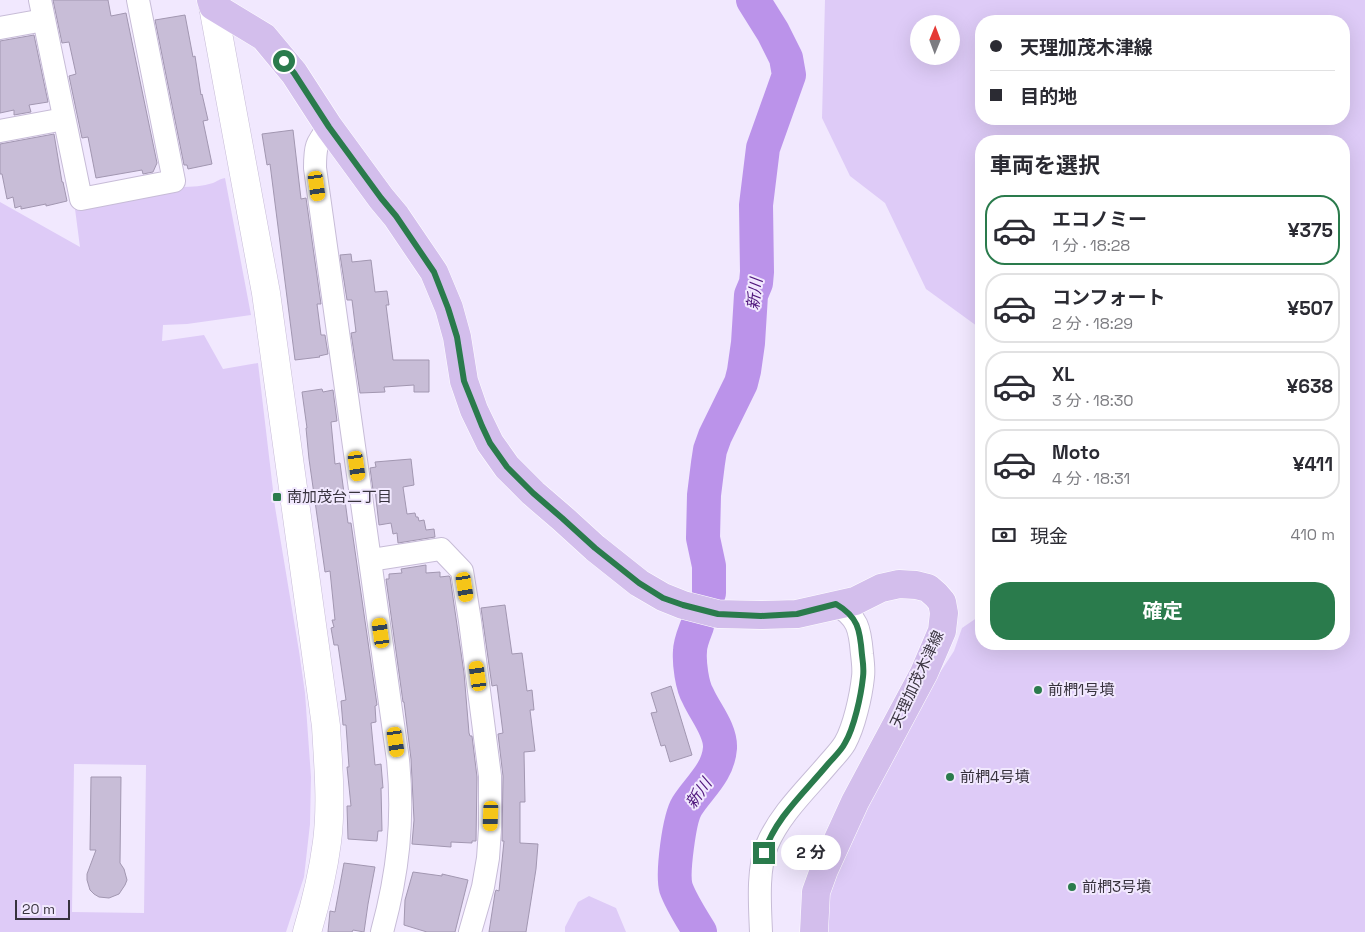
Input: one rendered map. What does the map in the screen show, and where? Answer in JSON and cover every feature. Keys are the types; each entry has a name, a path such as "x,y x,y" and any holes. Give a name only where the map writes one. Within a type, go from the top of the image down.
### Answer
{"main road":[{"name":"天理加茂木津線","path":"207,2 264,36 294,73 329,127 396,216 434,272 457,337 464,381 490,443 507,467 533,493 595,548 639,583 663,598 718,614 761,616 797,614 854,600 881,588 899,584 928,588 942,602 944,612 942,631 924,673 855,802 824,870 816,892 814,932"}],"street":[{"path":"0,28 42,10 81,199 174,181 138,0"},
{"path":"207,2 266,293 326,726 329,777 327,840 323,872 307,932"},
{"path":"0,131 64,119"},
{"path":"329,127 318,142 315,152 315,168 371,560 401,787 400,841 390,902 382,932"},
{"path":"371,560 441,549 462,571 488,750 491,802 488,858 483,888 470,932"},
{"path":"761,932 759,895 761,871 767,845 777,826 792,805 845,744 855,717 863,677 862,648 856,621 847,611 836,604"}],"shaded area":[{"path":"825,0 1365,0 1365,932 823,932 827,897 840,857 924,697 954,651 962,628 975,619 975,650 1350,650 1350,135 975,135 975,325 926,289 885,203 850,176 822,118"},
{"path":"225,178 251,315 187,324 163,325 162,341 204,335 223,369 258,363 275,507 305,693 311,777 310,824 304,877 286,932 0,932 0,202 80,247 75,209 182,187 205,185","holes":["74,764 146,765 144,913 72,912"]},
{"path":"589,896 616,908 626,932 565,932 565,927 578,902"}],"building":[{"path":"53,0 108,0 111,16 126,13 157,163 153,172 143,174 142,170 96,178 88,137 82,138 69,76 76,74 69,42 62,43"},
{"path":"185,15 208,120 203,121 212,164 188,169 187,165 184,165 155,20"},
{"path":"34,35 48,102 29,105 31,112 14,115 14,110 0,113 0,41"},
{"path":"293,130 301,199 306,198 321,304 317,304 321,335 325,335 328,354 320,357 295,360 270,164 267,165 262,134"},
{"path":"54,134 67,201 46,206 46,204 21,209 21,206 15,208 13,197 7,199 2,174 0,174 0,144"},
{"path":"351,254 352,262 371,260 375,292 387,291 389,305 386,305 393,360 429,360 429,392 414,392 414,385 384,387 385,392 360,393 351,333 356,332 352,300 347,300 340,255"},
{"path":"322,389 323,392 333,390 337,421 331,422 335,464 340,463 348,523 351,523 377,705 375,706 376,722 371,723 375,765 381,764 383,788 381,788 382,831 378,831 377,841 348,839 347,806 351,806 347,767 349,767 346,725 343,725 341,701 346,700 338,645 334,645 331,628 334,627 332,620 335,620 330,571 325,572 309,459 302,392"},
{"path":"411,459 414,485 403,487 407,514 415,513 419,521 424,520 426,530 434,529 435,537 398,543 397,533 393,534 391,523 379,525 375,490 373,490 370,468 376,467 375,462"},
{"path":"426,565 426,573 440,572 440,577 450,577 464,673 469,733 472,736 477,777 476,841 472,841 472,843 451,842 451,847 412,844 414,820 411,759 386,579 389,579 389,574 402,573 401,569"},
{"path":"505,605 512,654 522,653 527,691 532,690 534,710 530,710 535,751 524,752 525,802 520,802 520,843 538,844 526,932 489,932 495,893 496,890 499,891 504,841 502,841 503,776 498,734 503,733 497,685 492,686 481,608"},
{"path":"671,686 692,755 670,762 665,745 661,746 651,713 657,712 651,693"},
{"path":"91,777 121,777 120,863 127,880 119,894 109,898 99,897 94,894 90,890 87,880 87,874 96,850 90,850"},
{"path":"344,863 375,867 364,932 353,930 352,932 328,932 330,911 335,912"},
{"path":"413,872 442,876 442,874 468,880 455,932 427,932 404,925 405,900"}],"waterway":[{"name":"新川","path":"709,593 709,566 703,538 704,495 710,450 741,383 744,371 751,295 756,283 757,272 756,205 763,148 789,75 786,58 773,32 753,0"},
{"name":"新川","path":"697,626 690,648 691,674 696,692 718,735 720,748 716,765 684,813 677,847 675,881 681,899 700,932"}],"place":[{"name":"南加茂台二丁目","path":"277,497"},
{"name":"前椚1号墳","path":"1038,690"},
{"name":"前椚4号墳","path":"950,777"},
{"name":"前椚3号墳","path":"1072,887"}],"route":[{"path":"284,61 294,73 329,127 396,216 434,272 457,337 464,381 474,410 498,455 507,467 533,493 595,548 639,583 663,598 718,614 730,615 797,614 836,604 847,611 856,621 862,648 863,677 855,717 845,744 792,805 777,826 764,853"}]}
